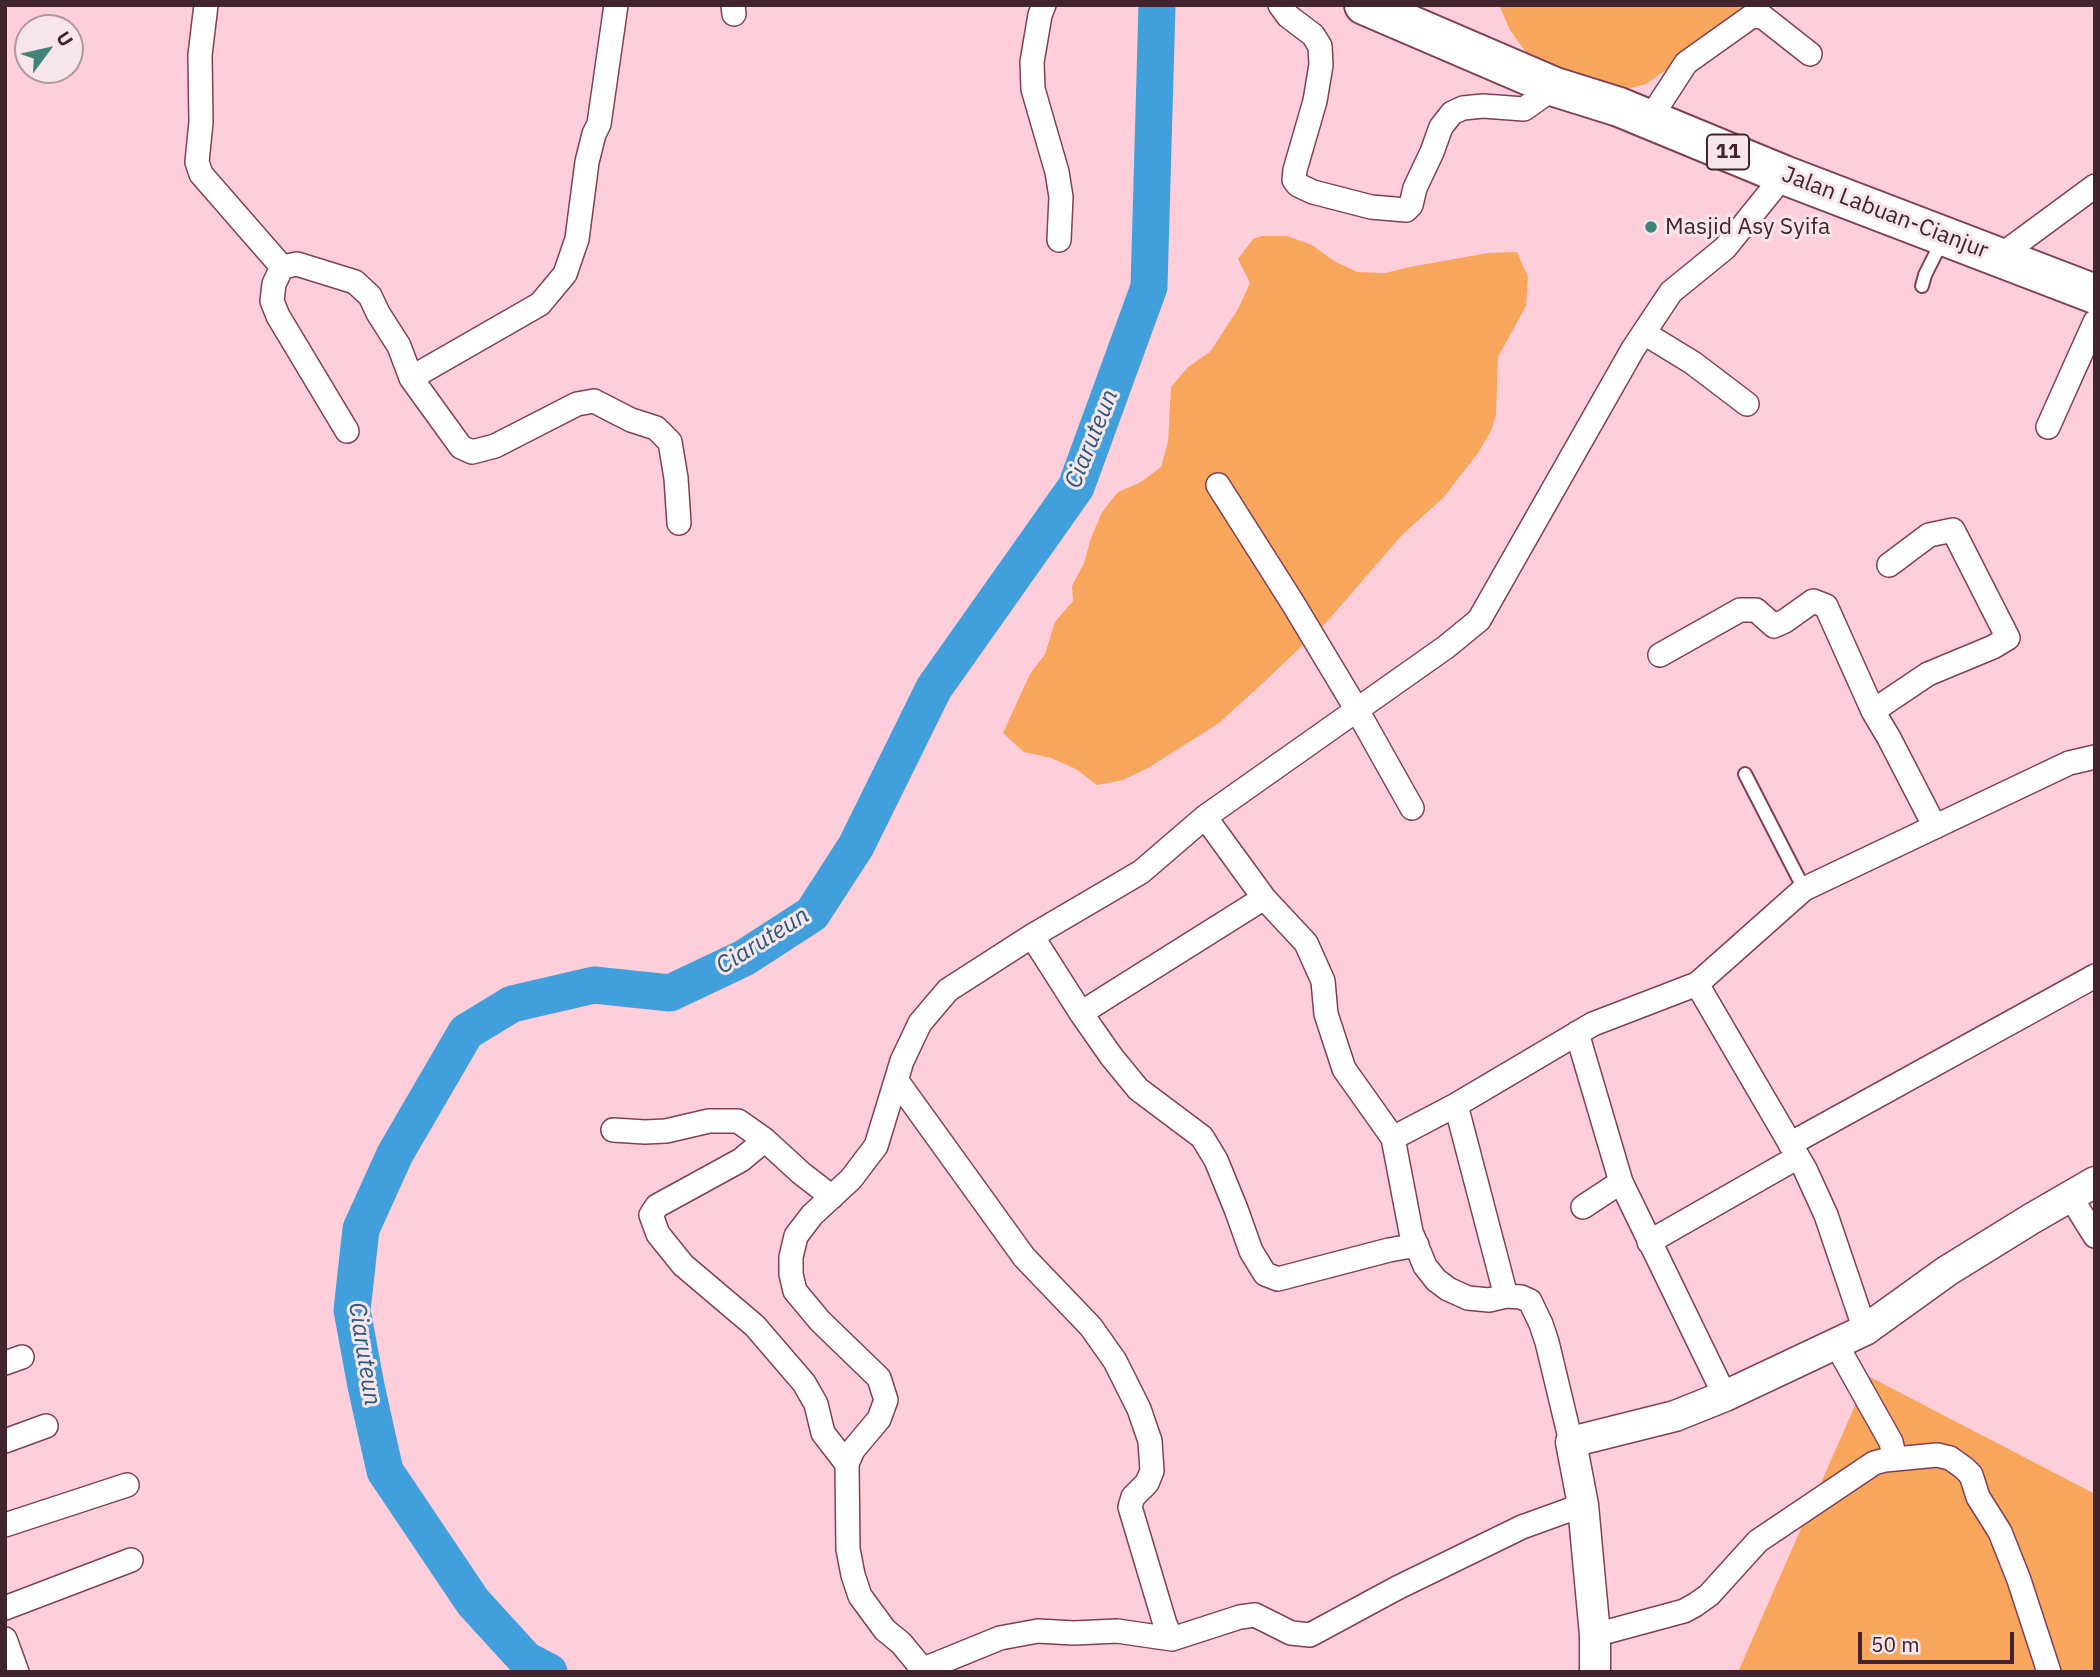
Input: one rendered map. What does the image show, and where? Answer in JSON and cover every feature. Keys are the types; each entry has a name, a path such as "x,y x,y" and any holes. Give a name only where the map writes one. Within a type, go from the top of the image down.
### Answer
{"highway":[{"name":"Jalan Labuan-Cianjur","path":"1364,5 1555,86 1619,107 1784,175 2095,294"}],"street":[{"path":"206,5 200,55 201,122 197,162 201,174 282,267"},
{"path":"411,379 540,304 565,274 577,239 587,162 599,124 616,5"},
{"path":"1044,5 1032,62 1032,89 1057,172 1061,197 1059,240"},
{"path":"1280,5 1288,16 1313,35 1320,46 1321,65 1315,101 1294,180 1313,192 1371,207 1406,210 1411,205 1415,188 1441,127 1452,113 1463,108 1483,106 1524,109 1555,86"},
{"path":"1649,121 1686,64 1752,16 1763,17 1810,54"},
{"path":"1583,1505 1522,1527 1397,1588 1310,1635 1291,1633 1255,1615 1240,1617 1172,1639 1117,1631 1038,1631 1000,1638 924,1670 901,1643 884,1630 860,1596 848,1549 847,1464 853,1450 879,1419 886,1400 883,1387 879,1378 803,1303 795,1291 791,1257 796,1236 812,1215 851,1179 876,1146 902,1061 920,1023 948,990 1032,936 1141,872 1205,817 1446,647 1479,620 1644,333 1671,292 1725,247 1784,175"},
{"path":"2000,256 2095,186"},
{"path":"282,267 296,264 355,282 370,296 400,346 411,379 461,447 472,452 495,446 577,404 594,401 631,420 656,428 670,442 679,523"},
{"path":"282,267 274,284 272,301 278,316 347,431"},
{"path":"2048,427 2095,322"},
{"path":"1644,333 1693,363 1747,404"},
{"path":"1218,485 1294,605 1412,808"},
{"path":"1873,711 1928,674 1993,648 2008,638 1953,530 1929,535 1889,565"},
{"path":"1660,656 1740,610 1756,610 1774,626 1813,601 1826,606 1873,711 1935,827"},
{"path":"1393,1138 1455,1105 1592,1024 1697,984 1804,890 2069,762 2095,757"},
{"path":"1205,817 1264,898 1306,943 1323,981 1326,1014 1344,1069 1393,1138 1411,1232 1425,1266 1436,1280 1448,1289 1468,1298 1489,1300 1506,1296 1521,1297 1530,1301 1535,1309 1547,1342 1583,1505 1595,1635 1595,1672"},
{"path":"1081,1013 1264,898"},
{"path":"1032,936 1081,1013 1111,1056 1138,1088 1202,1137 1216,1160 1251,1251 1265,1274 1278,1279 1418,1245"},
{"path":"1649,1242 1794,1150 2095,976"},
{"path":"1697,984 1794,1150 1826,1215 1865,1330"},
{"path":"1577,1033 1621,1182 1725,1396"},
{"path":"897,1081 1024,1257 1091,1327 1115,1361 1139,1409 1150,1441 1152,1471 1147,1483 1133,1497 1130,1507 1172,1639"},
{"path":"1455,1105 1506,1296"},
{"path":"613,1130 666,1131 709,1121 738,1121 765,1140 832,1197"},
{"path":"765,1140 741,1160 657,1206 651,1215 658,1234 683,1265 755,1326 804,1383 816,1405 823,1433 847,1464"},
{"path":"1583,1206 1621,1182"},
{"path":"1571,1442 1675,1416 1725,1396 1865,1330 1947,1271 2083,1189 2095,1236"},
{"path":"1836,1344 1891,1442 1895,1459"},
{"path":"5,1441 46,1426"},
{"path":"1595,1635 1684,1611 1695,1605 1709,1595 1758,1541 1874,1463 1937,1455 1950,1458 1971,1475 1978,1497 2000,1532 2049,1672"},
{"path":"5,1525 127,1485"},
{"path":"5,1608 131,1560"},
{"path":"5,1639 17,1672"}],"lane":[{"path":"1922,285 1945,236"},
{"path":"1745,774 1804,890"}],"shaded area":[{"path":"1499,5 1757,5 1646,84 1619,91 1540,72 1510,30"},
{"path":"1262,236 1287,236 1312,245 1334,261 1357,272 1385,273 1488,253 1517,252 1528,277 1526,306 1498,357 1496,414 1492,429 1478,453 1443,498 1402,535 1325,624 1219,723 1148,768 1123,780 1097,785 1076,769 1051,758 1024,752 1003,733 1030,674 1045,654 1055,622 1073,601 1072,586 1084,563 1102,512 1118,492 1141,482 1161,467 1168,442 1171,387 1188,367 1210,352 1238,309 1250,283 1238,259 1253,239"},
{"path":"1868,1376 2095,1494 2095,1672 1738,1672"}],"waterway":[{"name":"Ciaruteun","path":"549,1672 526,1660 473,1602 385,1471 352,1310 361,1229 395,1154 466,1032 512,1004 594,985 670,993 744,958 812,914 856,846 934,688 1076,487 1149,287 1157,5"}],"place":[{"name":"Masjid Asy Syifa","path":"1651,227"}]}
